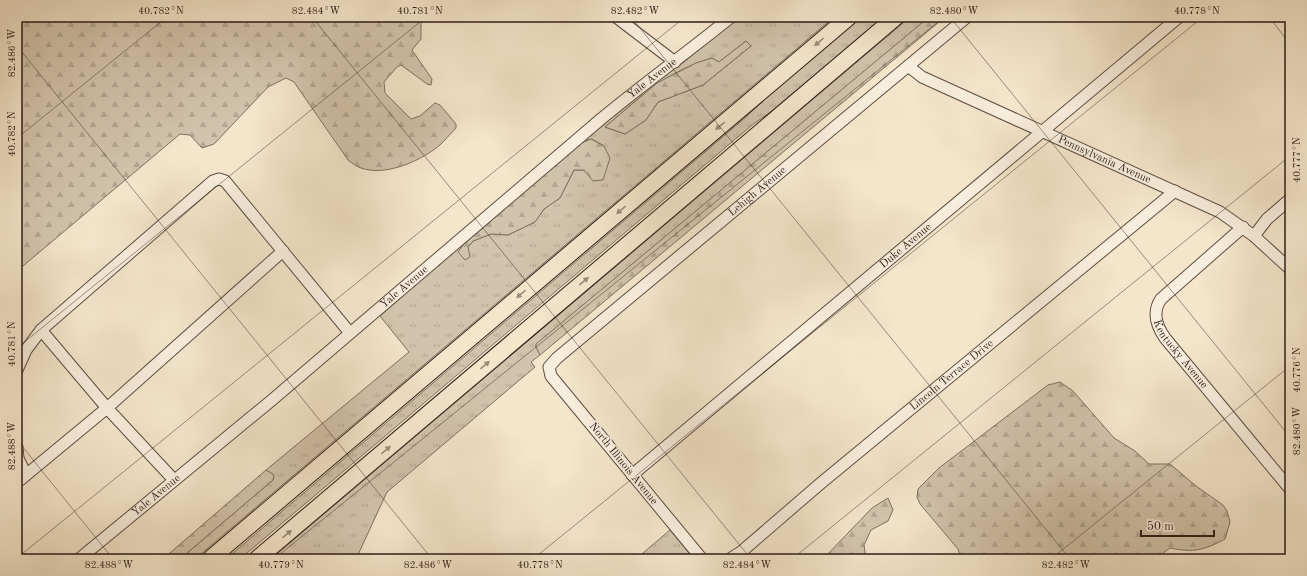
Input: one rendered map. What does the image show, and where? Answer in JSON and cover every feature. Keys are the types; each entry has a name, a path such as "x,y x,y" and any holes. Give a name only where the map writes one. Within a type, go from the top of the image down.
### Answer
{"highway":[{"path":"210,559 849,17"},
{"path":"257,559 896,17"}],"street":[{"path":"616,17 674,62"},
{"name":"Yale Avenue","path":"79,559 272,400 595,124 731,17"},
{"name":"Lehigh Avenue","path":"548,367 967,17"},
{"name":"Duke Avenue","path":"632,475 1179,17"},
{"name":"Pennsylvania Avenue","path":"908,66 922,77 1220,212 1243,227 1290,269"},
{"path":"17,370 26,350 41,330 207,186 219,179 225,181 350,333"},
{"name":"Lincoln Terrace Drive","path":"730,559 741,552 821,483 1175,191"},
{"path":"1254,236 1267,219 1289,200"},
{"name":"Kentucky Avenue","path":"1243,227 1161,298 1156,310 1156,318 1160,330 1165,338 1290,489"},
{"path":"17,448 23,478 107,408 283,251"},
{"path":"41,330 107,408 174,480"},
{"name":"North Illinois Avenue","path":"548,367 551,376 702,559"}],"green space":[{"path":"17,17 429,17 421,23 421,39 412,50 432,79 431,85 427,84 401,65 397,67 384,82 385,93 411,119 420,116 435,103 440,105 456,124 456,128 441,144 414,161 393,169 371,170 361,168 348,160 294,82 286,78 268,87 214,144 202,148 190,135 180,134 17,271"},
{"path":"738,17 771,17 776,19 778,17 834,17 195,559 180,559 273,480 274,475 266,470 409,352 380,316 523,190 652,83 684,62","holes":["746,41 751,46 703,85 658,102 646,120 625,134 605,127 643,95 667,78 681,70 712,58 719,62","592,139 604,146 584,170 574,170 560,198 544,209 535,222 508,235 491,234 473,241 468,247 463,245 587,140"]},
{"path":"860,17 884,17 785,102 752,125 240,559 226,559 745,118 774,90"},
{"path":"910,17 930,17 537,344 536,347 540,355 531,362 535,367 387,492 356,559 271,559"},
{"path":"929,17 945,17 540,355 536,344"},
{"path":"746,41 751,46 703,85 658,102 646,120 625,134 605,127 657,83 696,63 712,58 719,62"},
{"path":"591,139 604,146 610,158 603,180 593,181 584,170 574,170 560,198 544,209 535,222 508,235 491,234 473,241 468,247 470,257 465,260 458,252 463,245 581,143"},
{"path":"1060,382 1073,391 1114,438 1135,451 1149,464 1170,464 1196,486 1223,505 1227,511 1230,522 1225,539 1199,550 1170,548 1155,559 961,559 958,549 920,504 917,497 918,489 939,468 1048,385"},
{"path":"266,470 274,475 273,480 180,559 163,559"},
{"path":"888,498 893,510 888,521 871,530 864,545 866,559 823,559 872,508"},
{"path":"670,530 694,559 636,559"}]}
